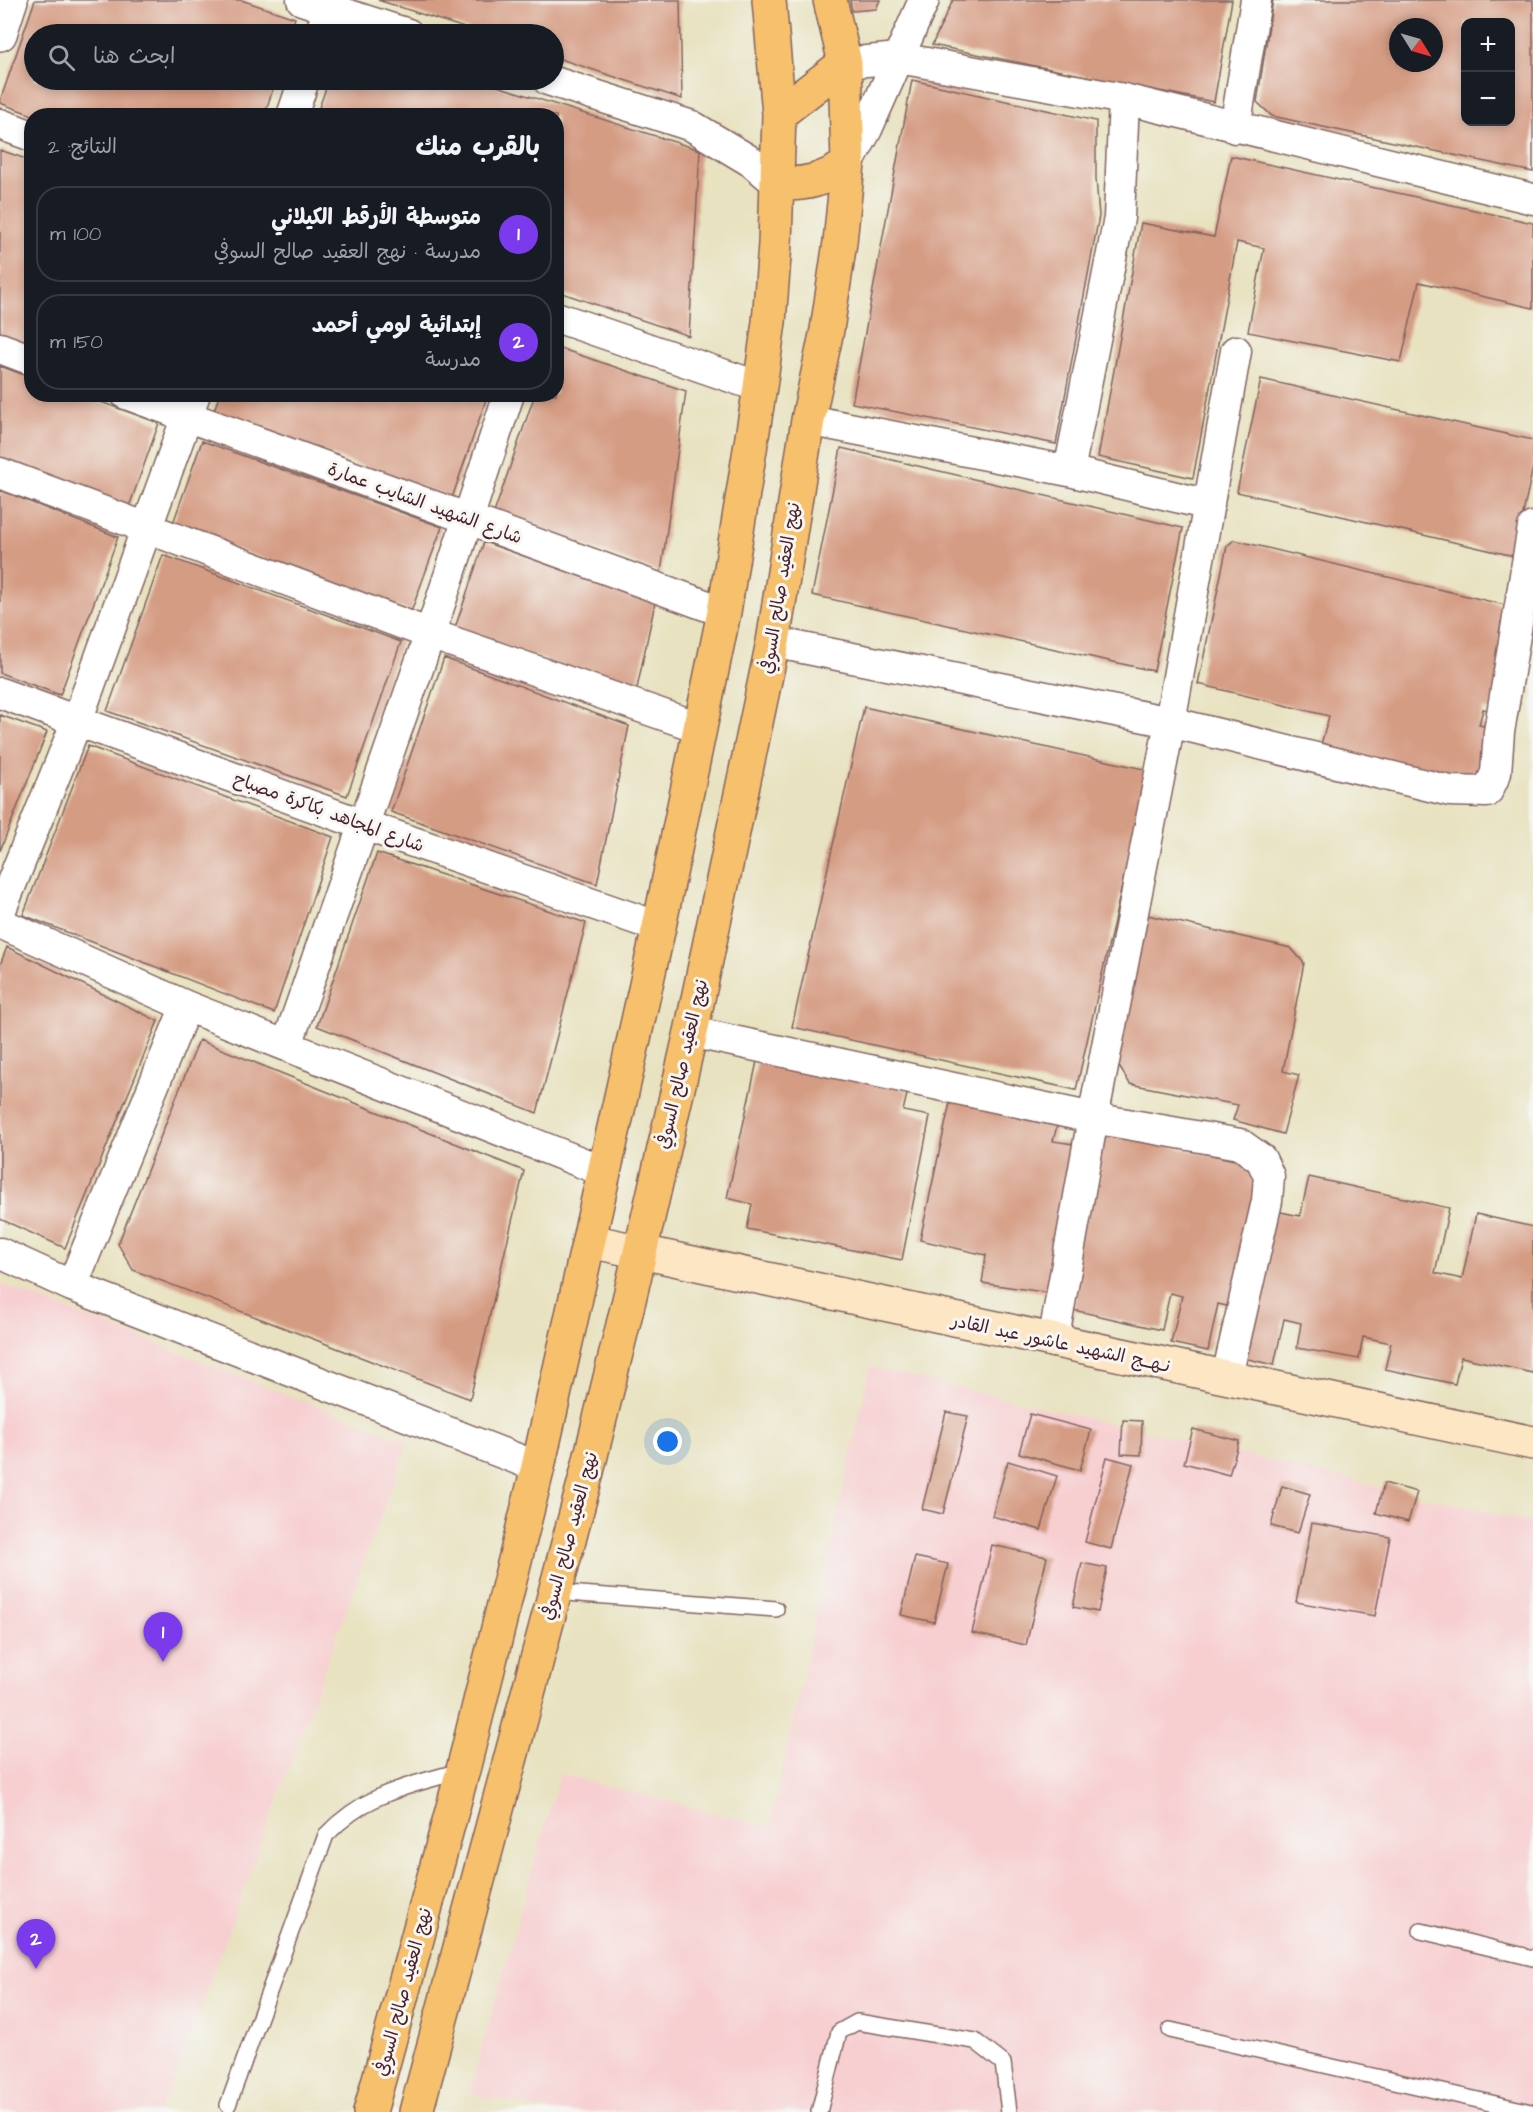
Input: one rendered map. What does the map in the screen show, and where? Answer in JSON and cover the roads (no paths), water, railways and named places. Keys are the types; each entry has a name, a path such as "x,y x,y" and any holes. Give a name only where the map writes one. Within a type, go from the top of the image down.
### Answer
{"main road":[{"name":"نهج العقيد صالح السوفي","path":"370,2112 463,1770 538,1467 659,927 724,612 769,322 779,114 769,0"},
{"name":"نهج العقيد صالح السوفي","path":"416,2112 585,1480 691,1032 773,642 808,420 830,308 848,164 845,63 830,0"},
{"path":"779,114 845,63"},
{"path":"777,183 792,185 822,180 848,164"},
{"name":"نـهــج الشهيد عاشور عبد القادر","path":"590,1241 1533,1443"}],"street":[{"path":"0,34 11,0"},
{"path":"848,164 867,129 924,0"},
{"path":"1235,128 1256,0"},
{"path":"320,11 370,24"},
{"path":"845,63 899,58 1124,99 1235,128 1533,198"},
{"path":"564,85 692,126 752,162 777,183"},
{"path":"295,108 301,90"},
{"path":"1069,471 1119,218 1124,99"},
{"path":"0,124 24,133"},
{"path":"564,320 760,387"},
{"path":"0,348 24,357"},
{"path":"1053,1342 1093,1118 1170,722 1236,351"},
{"name":"شارع الشهيد الشايب عمارة","path":"169,402 191,406 468,519 724,612"},
{"path":"287,1045 430,634 505,402"},
{"path":"0,912 77,721 191,406"},
{"path":"808,420 1069,471 1209,505"},
{"path":"0,473 147,530 430,634 701,728"},
{"path":"773,642 1170,722 1450,791 1487,792 1496,773 1499,732 1533,527"},
{"name":"شارع المجاهد بكاكرة مصباح","path":"0,693 364,825 659,927"},
{"path":"0,923 186,1006 603,1171"},
{"path":"72,1286 186,1006"},
{"path":"691,1032 1093,1118 1240,1144 1261,1159 1269,1176 1267,1201 1227,1376"},
{"path":"0,1253 72,1286 538,1467"}],"lane":[{"path":"554,1592 776,1609"},
{"path":"228,2105 326,1835 342,1818 375,1797 463,1770"},
{"path":"1421,1931 1533,1958"},
{"path":"819,2112 839,2032 857,2022 975,2041 1003,2063 1009,2112"},
{"path":"1170,2030 1469,2105 1531,2112"}],"place":[{"name":"متوسطة الأرقط الكيلاني","path":"163,1662"},
{"name":"إبتدائية لومي أحمد","path":"36,1969"}]}
